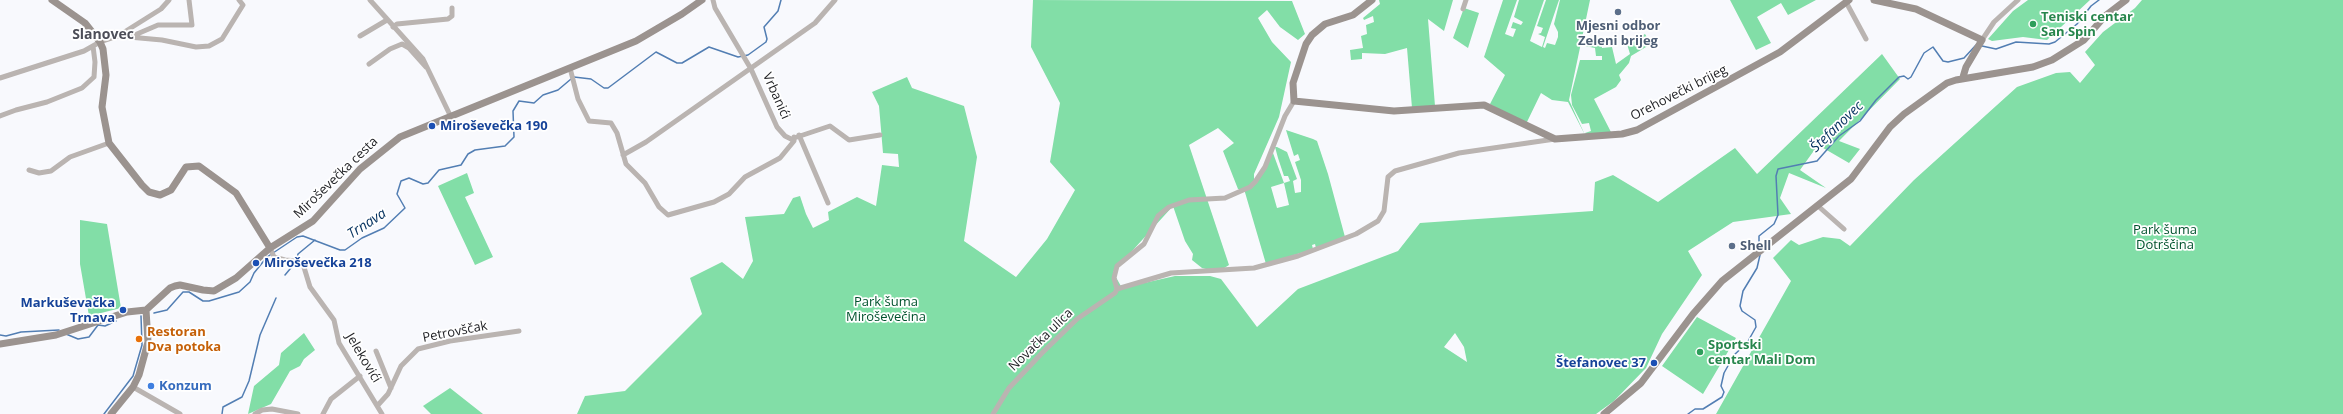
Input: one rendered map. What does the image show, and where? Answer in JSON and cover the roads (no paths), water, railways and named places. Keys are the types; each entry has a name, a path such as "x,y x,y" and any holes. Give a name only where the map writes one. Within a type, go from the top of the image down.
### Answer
{"street":[{"path":"52,0 85,23 104,49 106,75 102,107 109,143 142,184 155,195 160,195 171,190 186,167 199,166 236,194 271,252"},
{"path":"0,78 118,36 162,9 169,0"},
{"path":"129,37 158,25 192,25 189,0"},
{"path":"118,36 162,40 196,47 209,46 222,39 243,5 239,0"},
{"path":"370,0 423,59 450,115"},
{"name":"Miroševečka cesta","path":"146,310 170,288 175,286 188,286 209,291 218,289 236,278 313,221 360,169 391,142 450,115 636,41 682,14 702,0"},
{"name":"Vrbanići","path":"714,0 715,8 751,69 777,127 785,136 791,138 794,137"},
{"path":"623,155 646,142 815,23 835,0"},
{"path":"1372,0 1353,15 1325,24 1312,35 1306,44 1293,83 1294,101 1265,167 1255,182 1250,187 1225,198 1189,200 1164,211 1155,219 1148,237 1141,247 1122,259 1117,266 1114,278 1117,288 1171,273 1254,268 1298,256 1356,234 1378,221 1384,211 1388,177 1395,171 1459,153 1555,139"},
{"path":"1463,8 1466,0"},
{"path":"1874,0 1916,9 1981,44"},
{"path":"1963,77 1966,67 1994,22 2018,0"},
{"path":"1604,414 1645,378 1693,314 1713,291 1755,254 1851,179 1890,127 1904,114 1947,83 1963,77 2033,67 2052,60 2084,40 2105,16 2126,0"},
{"name":"Orehovečki brijeg","path":"1294,101 1394,111 1484,105 1555,139 1622,134 1637,130 1780,52 1848,1 1866,40"},
{"path":"393,27 398,24 448,19 452,16 452,8"},
{"path":"360,36 387,20"},
{"path":"369,64 390,49 402,44 426,67"},
{"path":"0,116 47,102 82,88 94,77 95,62 93,46"},
{"path":"570,68 572,78 589,121 591,123 611,123 617,133 626,164 645,183 659,207 668,214 721,199 749,174 780,158 794,141 794,137 799,135 830,126 849,140 880,135"},
{"path":"799,135 828,202"},
{"path":"29,170 39,173 51,171 70,157 109,143"},
{"path":"1818,206 1844,229"},
{"name":"Jelekovići","path":"271,252 278,259 297,260 304,266 310,287 334,320 339,343 378,405 382,414"},
{"name":"Novačka ulica","path":"993,414 1009,388 1042,353 1077,319 1110,298 1117,288"},
{"path":"0,344 66,332 127,312 146,310 148,342 133,387 111,414"},
{"name":"Petrovščak","path":"378,405 386,398 405,361 422,348 450,341 519,331"},
{"path":"376,351 391,388"},
{"path":"324,414 331,399 360,376"},
{"path":"133,387 180,414"},
{"path":"255,414 262,410 272,409 298,414"}],"waterway":[{"name":"Trnava","path":"574,77 591,79 604,88 608,88 656,52 677,63 682,63 709,47 738,57 748,55 766,42 767,39 764,27 778,11 781,0"},
{"name":"Štefanovec","path":"1982,46 1996,49 2016,42 2049,44 2055,42 2077,24 2091,6 2099,0"},
{"name":"Štefanovec","path":"1759,249 1759,236 1774,224 1778,215 1776,176 1778,169 1817,161 1839,136 1860,121 1876,100 1899,77 1904,76 1908,79 1911,77 1924,53 1933,47 1943,61 1948,62 1964,58 1976,45"},
{"name":"Trnava","path":"154,313 167,310 183,292 189,292 203,301 209,301 239,292 250,282 254,273 267,257 297,237 303,236 340,250 345,250 362,238 384,228 405,208 397,194 401,181 409,178 423,184 428,183 439,170 461,165 468,154 475,150 505,146 514,137 513,111 519,101 534,103 543,95 558,90 571,79"},
{"path":"297,259 298,254 315,240"},
{"name":"Štefanovec","path":"1688,414 1695,409 1703,409 1722,397 1724,392 1721,386 1724,373 1734,355 1747,343 1756,327 1755,320 1742,311 1740,306 1743,291 1757,268 1760,255"},
{"path":"285,275 295,263"},
{"path":"222,414 223,407 242,397 249,381 260,335 276,298"},
{"name":"Trnava","path":"104,414 133,376 142,345 141,316"},
{"path":"66,334 78,339 89,337 98,325 105,326 116,321"},
{"path":"0,335 6,336 21,332 59,330"}],"place":[{"name":"Mjesni odbor Zeleni brijeg","path":"1618,12"},
{"name":"Teniski centar San Spin","path":"2033,24"},
{"name":"Miroševečka 190","path":"432,126"},
{"name":"Shell","path":"1732,246"},
{"name":"Miroševečka 218","path":"256,263"},
{"name":"Markuševačka Trnava","path":"123,310"},
{"name":"Restoran Dva potoka","path":"139,339"},
{"name":"Sportski centar Mali Dom","path":"1700,352"},
{"name":"Štefanovec 37","path":"1654,363"},
{"name":"Konzum","path":"151,386"}],"district":[{"name":"Slanovec","path":"103,35"}],"park label":[{"name":"Park šuma Dotrščina","path":"2165,238"},
{"name":"Park šuma Miroševečina","path":"886,310"}]}
